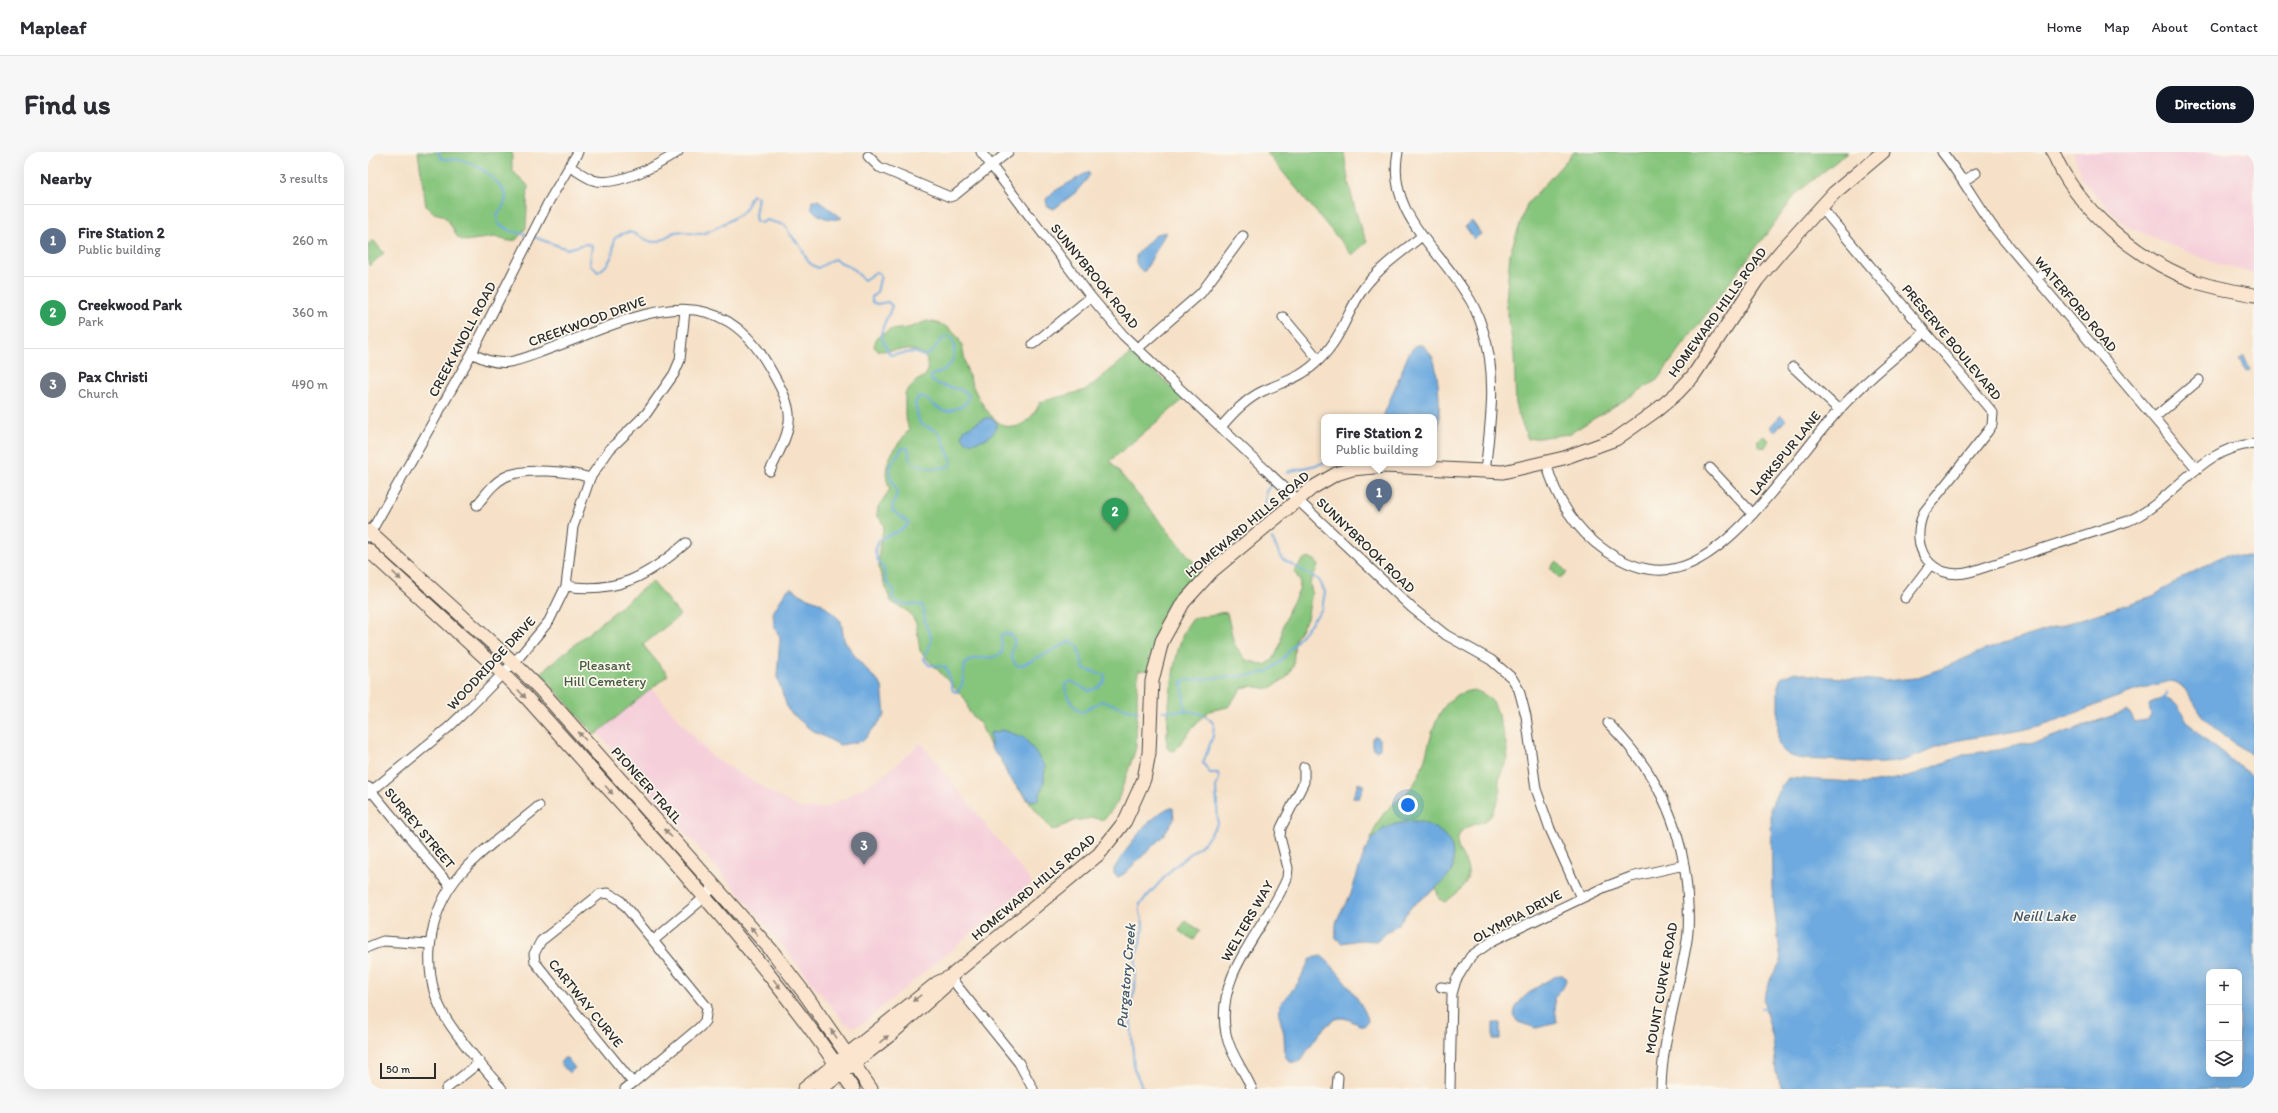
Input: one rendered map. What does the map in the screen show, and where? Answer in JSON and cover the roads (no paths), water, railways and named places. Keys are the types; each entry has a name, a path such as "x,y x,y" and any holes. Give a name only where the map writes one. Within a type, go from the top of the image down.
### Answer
{"street":[{"name":"CREEK KNOLL ROAD","path":"369,534 472,353 529,240 578,152"},
{"path":"569,166 594,180 605,182 653,167 678,152"},
{"name":"SUNNYBROOK ROAD","path":"981,152 990,166 1091,297 1112,322 1138,348 1428,623 1491,660 1512,678 1524,703 1536,789 1550,829 1581,898"},
{"path":"868,156 879,167 950,196 956,195 1008,152"},
{"path":"1398,152 1396,172 1398,188 1408,217 1466,292 1483,331 1491,372 1485,472"},
{"name":"HOMEWARD HILLS ROAD","path":"804,1089 851,1059 928,1002 944,987 950,977 1086,865 1117,833 1132,808 1144,779 1149,753 1152,682 1156,661 1171,622 1183,603 1212,571 1322,481 1336,474 1368,466 1485,472 1510,471 1591,450 1616,439 1657,410 1677,393 1693,376 1757,280 1820,206 1883,152"},
{"name":"WATERFORD ROAD","path":"1942,152 1964,181 1983,214 2197,469"},
{"path":"2052,152 2081,199 2123,240 2147,256 2197,282 2254,295"},
{"path":"1964,181 1976,173"},
{"name":"PRESERVE BOULEVARD","path":"1820,206 1993,413 1995,426 1924,512 1920,521 1918,540 1921,550 1931,564"},
{"path":"1138,348 1201,293 1242,236"},
{"path":"1221,427 1249,400 1262,392 1293,380 1319,360 1333,346 1364,288 1385,266 1422,236"},
{"path":"2036,279 2045,272"},
{"path":"1033,344 1091,297"},
{"name":"CREEKWOOD DRIVE","path":"472,353 491,362 508,363 650,312 685,310 709,312 722,317 743,331 763,356 785,394 789,410 789,427 770,471"},
{"name":"WOODRIDGE DRIVE","path":"369,791 449,727 503,674 549,621 566,586 573,527 590,478 610,449 646,414 674,374 680,360 685,310"},
{"path":"1283,317 1319,360"},
{"name":"LARKSPUR LANE","path":"1546,462 1555,488 1575,522 1602,548 1632,566 1662,570 1677,568 1705,556 1752,514 1839,410 1925,332"},
{"name":"LARKSPUR LANE","path":"1793,367 1839,410"},
{"path":"2154,418 2199,380"},
{"path":"1904,598 1931,564 1942,571 1961,574 2128,521 2149,509 2197,469 2218,454 2233,448 2254,444"},
{"name":"LARKSPUR LANE","path":"1710,468 1752,514"},
{"path":"477,505 497,482 513,474 564,472 590,478"},
{"name":"PIONEER TRAIL","path":"369,534 513,662 545,695 772,951 805,994 871,1089"},
{"path":"566,586 593,589 618,585 656,566 686,543"},
{"path":"368,550 503,674 705,898 764,966 853,1089"},
{"name":"MOUNT CURVE ROAD","path":"1608,723 1629,744 1646,766 1657,786 1678,835 1684,865 1689,909 1687,938 1666,1038 1662,1064 1661,1089"},
{"name":"WELTERS WAY","path":"1252,1089 1226,1035 1226,1002 1234,970 1283,888 1287,878 1288,868 1280,837 1281,828 1304,782 1304,767"},
{"name":"SURREY STREET","path":"369,791 450,886"},
{"path":"502,1089 447,1019 438,1002 432,983 430,944 433,924 450,886 475,859 539,806"},
{"name":"OLYMPIA DRIVE","path":"1450,1089 1450,1007 1453,989 1462,968 1471,956 1482,947 1581,898 1631,877 1684,865"},
{"path":"654,940 705,898 714,885"},
{"name":"CARTWAY CURVE","path":"625,1089 633,1083 700,1027 708,1014 704,1000 620,900 608,893 600,894 541,941 534,954 538,968 633,1083"},
{"path":"368,947 383,941 430,944"},
{"path":"950,977 1019,1063 1033,1089"},
{"path":"1441,987 1453,989"},
{"path":"446,1089 480,1062"},
{"name":"HOMEWARD HILLS ROAD","path":"821,1089 838,1068"},
{"path":"1337,1089 1338,1077"}],"water":[{"path":"1088,172 1090,174 1087,179 1076,192 1054,209 1047,206 1046,199 1053,192"},
{"path":"812,200 818,200 842,218 829,219 820,216 813,211 811,207"},
{"path":"1472,221 1481,234 1474,239 1465,226"},
{"path":"1166,232 1145,271 1141,271 1136,263 1136,255 1156,234"},
{"path":"1416,345 1423,345 1433,358 1437,375 1439,401 1437,436 1437,414 1384,414 1409,353"},
{"path":"2244,356 2250,370 2246,372 2239,360"},
{"path":"1781,415 1786,420 1775,431 1770,427"},
{"path":"985,418 991,418 996,421 995,431 987,438 976,442 966,442 962,436 964,430"},
{"path":"2227,554 2254,558 2254,757 2210,724 2201,714 2186,691 2177,683 2171,681 2124,695 2037,726 1952,742 1915,757 1900,761 1873,763 1798,758 1786,753 1778,742 1778,686 1781,678 1795,672 1815,676 1885,681 1915,678 1943,668 1984,650 2153,596 2184,577"},
{"path":"792,588 803,596 821,603 841,621 844,640 857,659 882,686 885,715 863,741 840,745 811,730 788,710 777,677 780,637 774,626 773,612 787,590"},
{"name":"Neill Lake","path":"2164,698 2172,701 2196,731 2220,752 2254,777 2254,1089 1782,1089 1776,1072 1773,1039 1763,1000 1771,978 1781,961 1772,890 1771,807 1777,793 1788,778 1869,783 1908,777 1966,754 1997,750 2043,740 2126,711 2129,712 2135,722 2146,720 2151,716 2149,705 2152,702"},
{"path":"1003,730 1025,738 1045,766 1044,781 1038,801 1029,800 1008,776 1001,759 991,748 990,733"},
{"path":"1376,736 1380,740 1380,749 1376,751 1372,746 1372,738"},
{"path":"1358,783 1364,785 1359,799 1353,797"},
{"path":"1168,808 1173,808 1174,819 1162,837 1124,874 1118,877 1114,874 1114,869 1138,835 1152,820"},
{"path":"1417,821 1435,828 1447,838 1453,852 1452,872 1436,888 1412,906 1399,923 1376,941 1360,940 1342,943 1336,938 1336,922 1350,896 1364,853 1369,843 1376,835 1386,828 1399,823"},
{"path":"1321,956 1333,967 1349,986 1362,1007 1368,1021 1364,1026 1343,1018 1334,1020 1317,1036 1300,1062 1290,1062 1285,1056 1284,1034 1279,1015 1280,1004 1298,983 1311,958"},
{"path":"1559,975 1563,975 1566,979 1564,986 1554,998 1557,1023 1536,1028 1518,1022 1514,1016 1515,1009 1520,1001 1527,994 1545,982"},
{"path":"1493,1023 1500,1023 1500,1039 1493,1039"},
{"path":"564,1058 567,1058 575,1068 569,1073 560,1063"}],"waterway":[{"name":"Purgatory Creek","path":"438,152 442,159 467,162 480,168 498,183 505,194 506,199 504,206 497,215 498,224 511,231 528,235"},
{"name":"Purgatory Creek","path":"534,237 567,249 585,244 592,245 590,264 598,272 609,262 612,254 614,239 620,235 630,232 647,240 656,242 675,232 700,234 709,231 744,211 752,195 758,197 755,215 756,221 762,223 766,220 785,225 800,246 808,261 813,265 818,268 834,259 852,268 864,280 876,272 881,275 877,292 872,297 872,302 877,304 888,302 892,306 882,330 885,346 890,355 915,352 923,356 931,353 943,338 950,337 954,343 954,355 952,360 947,367 932,375 931,380 940,385 960,390 969,395 966,404 951,411 942,411 923,397 918,397 915,404 920,424 938,432 941,435 949,457 952,460 951,465 942,468 930,468 914,463 910,461 908,448 902,448 890,467 890,476 897,492 892,510 909,523 904,528 879,540 875,550 877,559 884,570 886,581 894,591 892,597 901,604 922,605 925,623 931,639 924,659 929,665 946,667 953,691 957,692 962,685 965,664 970,660 997,656 1002,653 1001,635 1005,633 1012,635 1015,643 1012,649 1012,655 1017,666 1023,665 1071,641 1078,646 1084,669 1105,675 1104,682 1097,688 1089,691 1071,681 1065,685 1066,693 1073,705 1083,712 1101,701 1138,712"},
{"path":"1287,472 1321,464"},
{"path":"1265,511 1266,491 1272,484"},
{"path":"1185,711 1182,681 1254,675 1269,671 1282,660 1322,609 1325,592 1319,580 1282,559 1272,539"},
{"path":"2162,699 2167,692"},
{"name":"Purgatory Creek","path":"1143,1089 1134,1069 1131,1024 1131,1002 1135,990 1136,956 1142,937 1143,923 1140,913 1140,904 1174,867 1205,842 1218,823 1216,787 1219,779 1218,773 1210,773 1203,763 1213,736 1214,724 1204,715 1198,713 1163,711"},
{"path":"1762,1009 1767,1009"}],"place":[{"name":"Fire Station 2","path":"1379,512"},
{"name":"Creekwood Park","path":"1115,531"},
{"name":"Pax Christi","path":"864,865"}],"park label":[{"name":"Pleasant Hill Cemetery","path":"605,674"}]}
